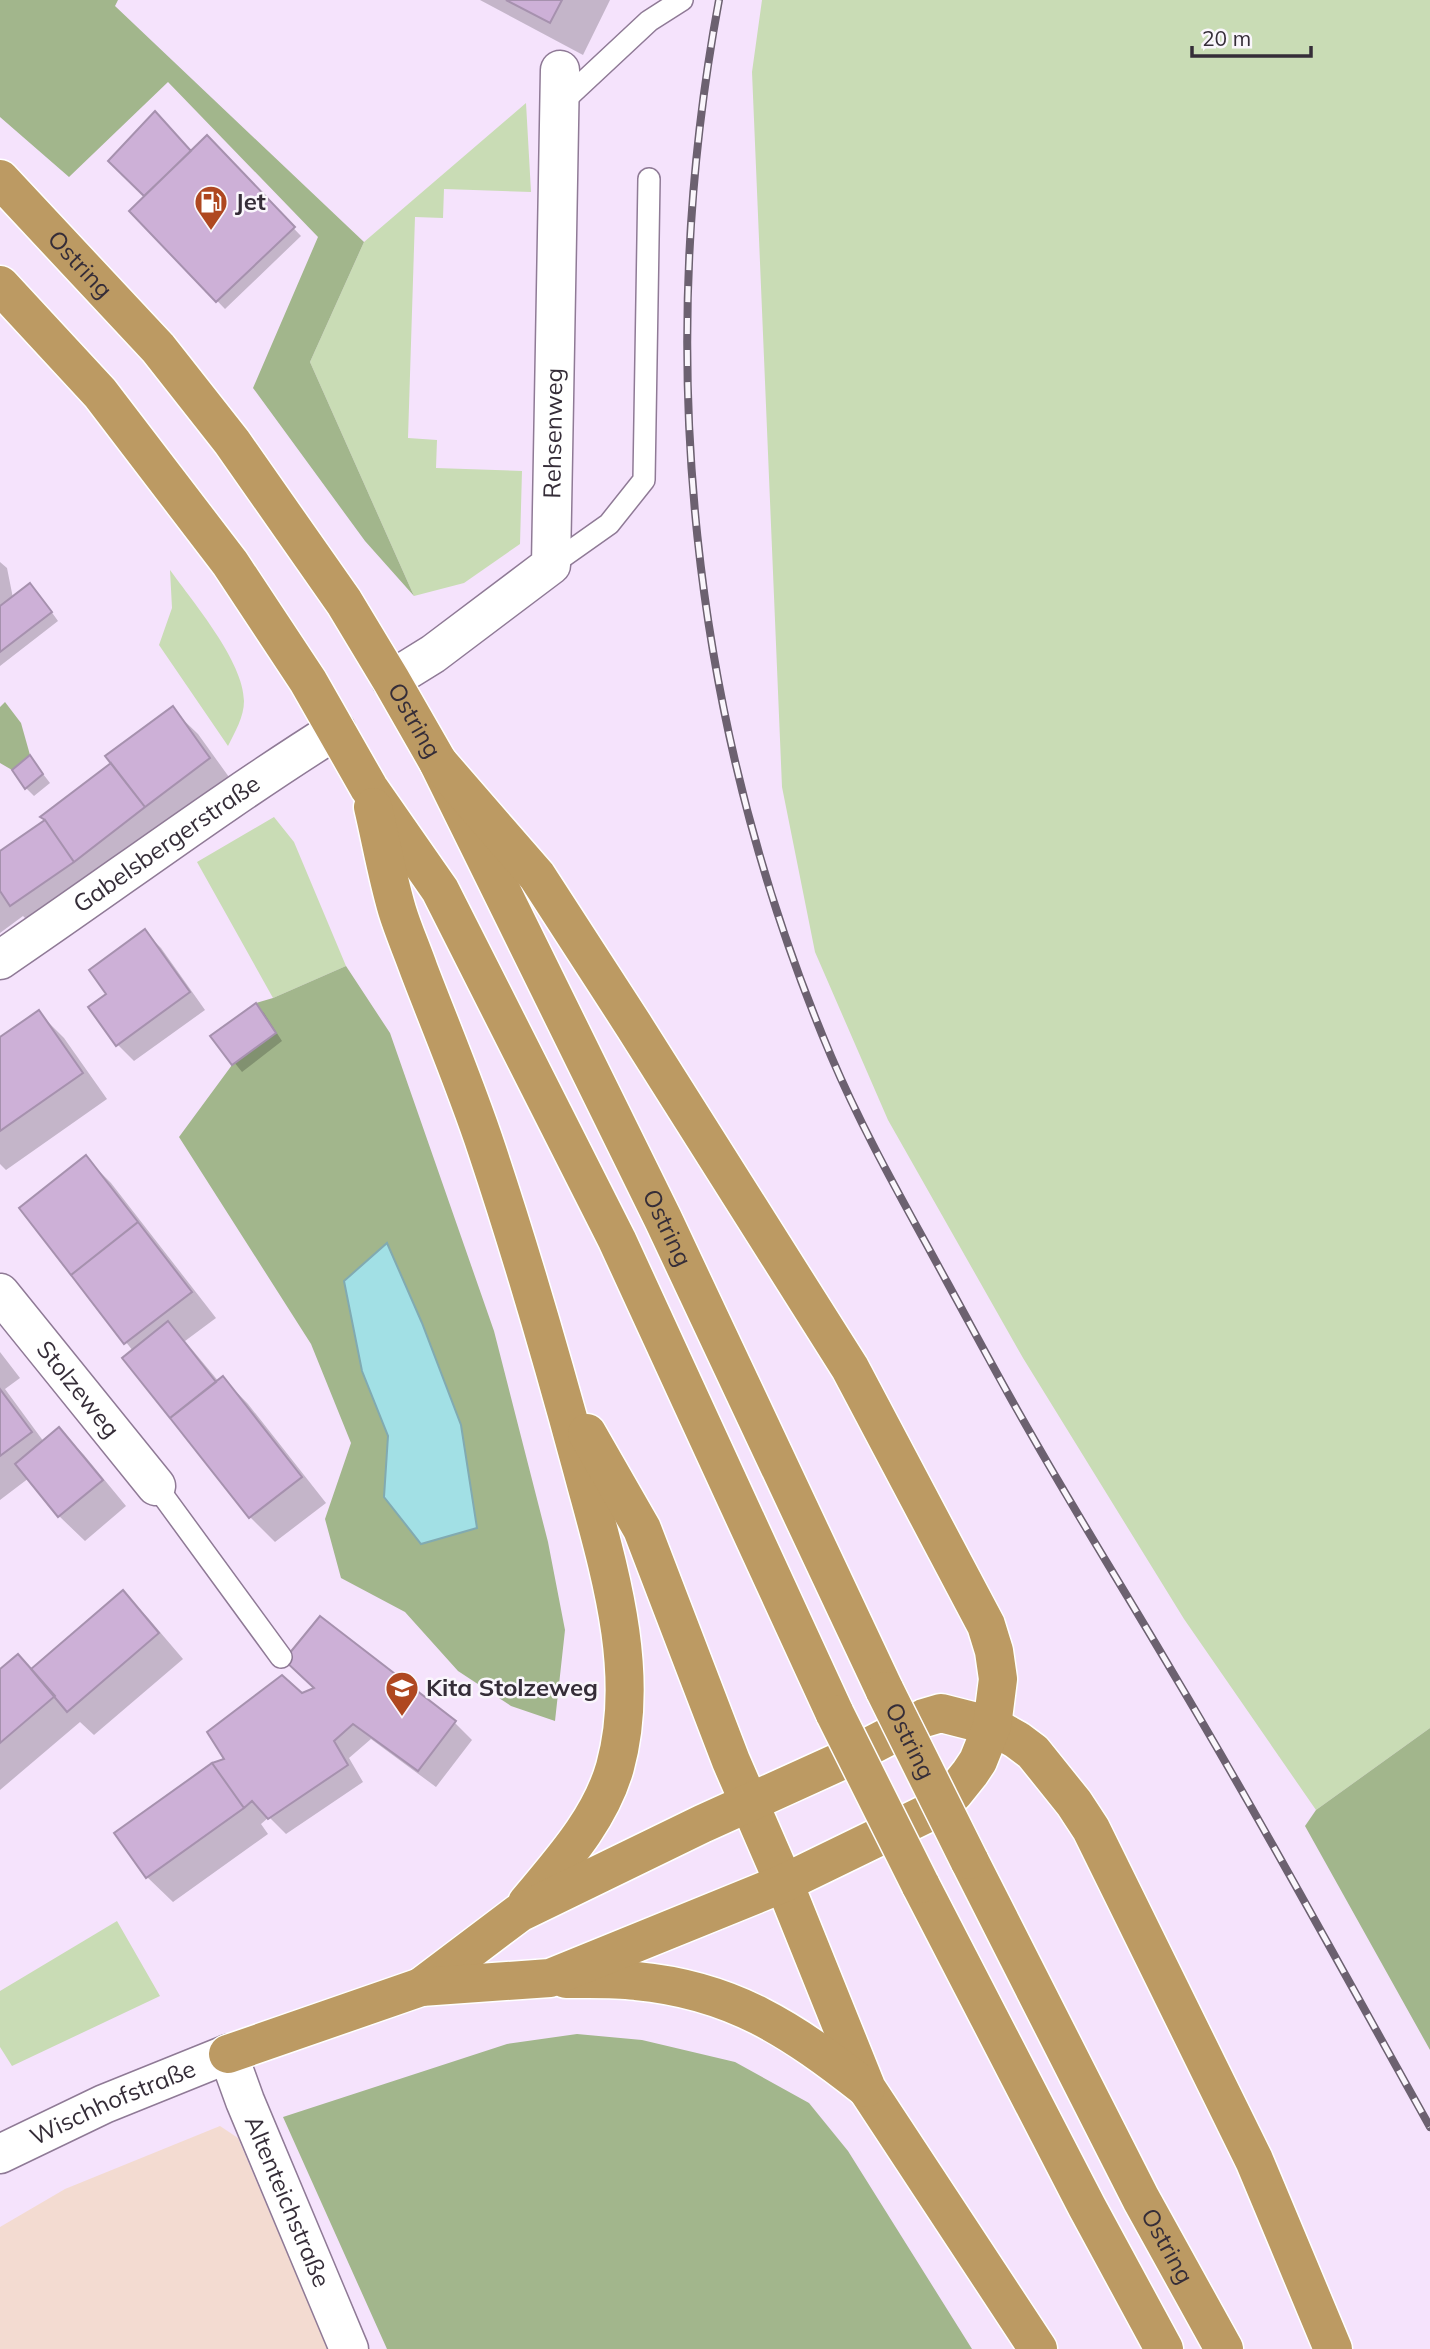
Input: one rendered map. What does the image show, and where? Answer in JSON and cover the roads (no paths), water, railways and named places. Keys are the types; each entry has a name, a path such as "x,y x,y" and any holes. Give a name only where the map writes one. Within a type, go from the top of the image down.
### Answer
{"highway":[{"name":"Ostring","path":"0,179 158,348 233,442 344,602 439,762 663,1219 884,1691 1141,2199 1224,2349"},
{"name":"Ostring","path":"0,285 100,393 230,563 286,646 369,788 440,890 604,1216 835,1714 1081,2195 1164,2349"},
{"path":"0,306 58,346"},
{"path":"439,762 537,876 850,1368 986,1625 994,1651 998,1679 992,1726 978,1761 954,1793 930,1812 784,1883 550,1978"},
{"path":"369,788 397,910 486,1148 560,1385 601,1539 620,1634 624,1674 623,1719 615,1765 600,1803 567,1854 519,1913"},
{"path":"560,1385 642,1529 749,1803 867,2089 1038,2349"},
{"path":"421,1987 519,1913 841,1761 924,1718 942,1713 992,1726 1033,1752 1091,1829 1254,2160 1333,2349"},
{"path":"228,2054 421,1987 550,1978 633,1980 678,1987 753,2011 827,2057 867,2089"}],"street":[{"name":"Rehsenweg","path":"551,565 559,88"},
{"path":"391,680 433,654 551,565"},
{"name":"Gabelsbergerstraße","path":"0,960 246,788 335,730"},
{"name":"Stolzeweg","path":"0,1293 156,1486"},
{"name":"Wischhofstraße","path":"0,2154 104,2104 228,2054"},
{"name":"Altenteichstraße","path":"228,2054 245,2101 349,2349"}],"lane":[{"name":"Rehsenweg","path":"559,88 649,21 682,0"},
{"path":"551,565 609,524 644,480 649,179"},
{"path":"156,1486 281,1657"}],"railway":[{"path":"719,0 699,134 689,268 688,402 697,536 716,669 745,800 783,930 831,1056 857,1114 901,1199 1020,1415 1239,1785 1430,2127"}],"place":[{"name":"Jet","path":"211,232"},
{"name":"Kita Stolzeweg","path":"402,1718"}]}
